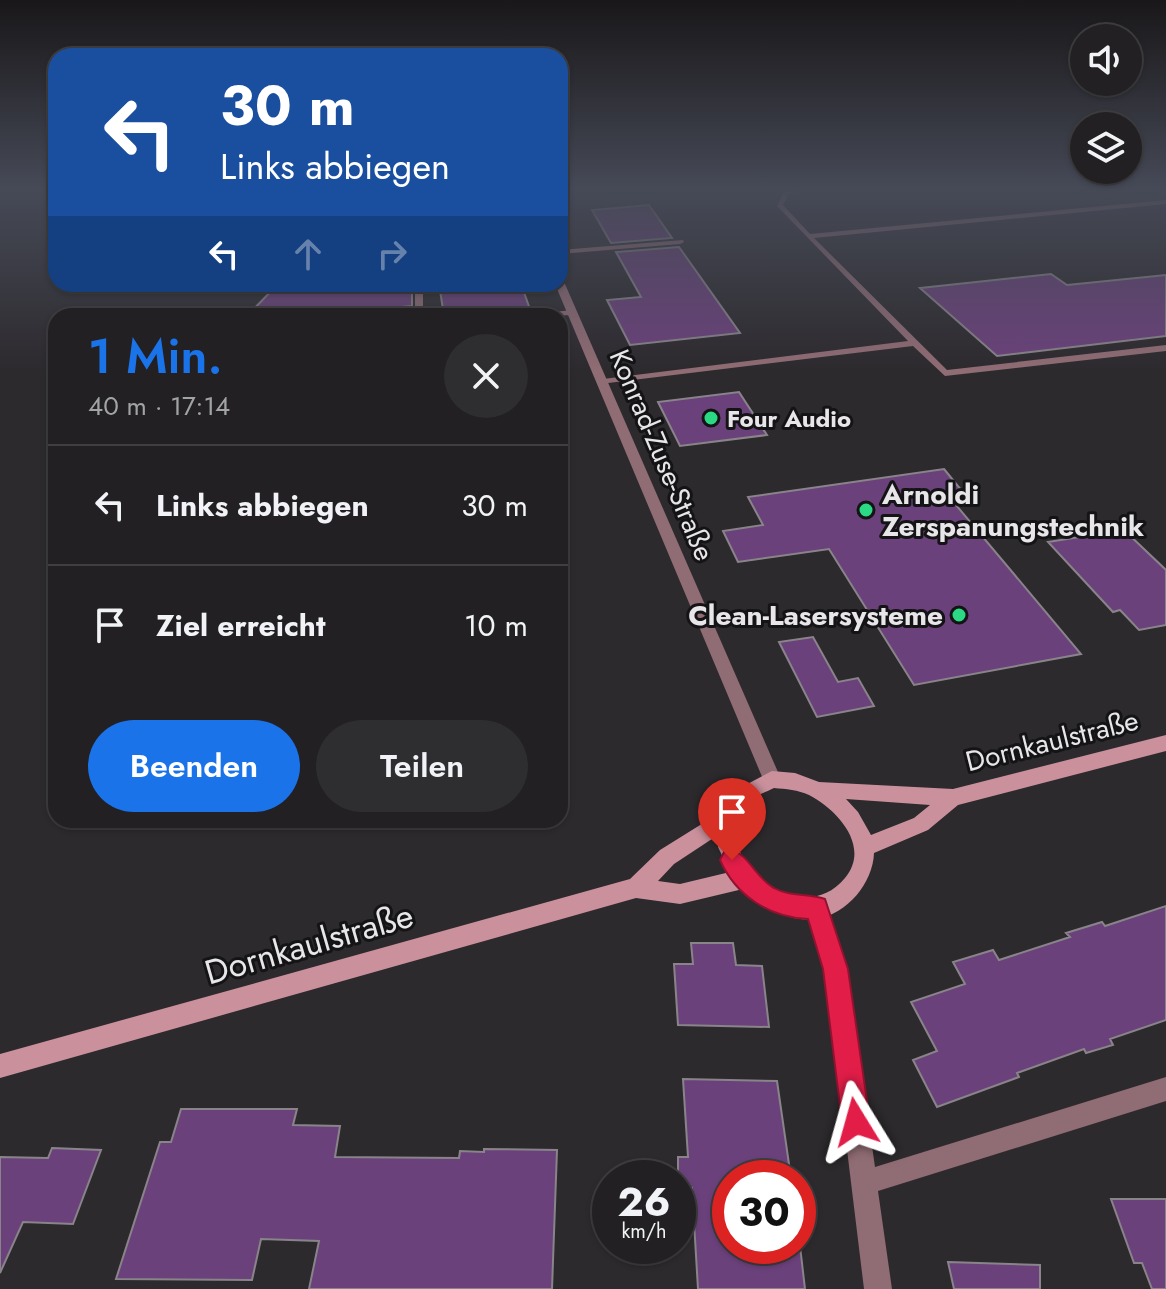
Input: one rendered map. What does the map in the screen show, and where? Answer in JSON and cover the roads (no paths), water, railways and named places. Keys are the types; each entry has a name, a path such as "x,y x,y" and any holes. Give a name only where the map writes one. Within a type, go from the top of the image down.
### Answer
{"street":[{"name":"Konrad-Zuse-Straße","path":"564,292 772,779"},
{"name":"Dornkaulstraße","path":"819,788 953,798 1166,743"},
{"path":"772,779 803,782 819,788 849,813 863,848 862,869 853,887 837,901 816,908 790,907 744,879 732,860 726,839 726,819 736,800 751,786 772,779"},
{"name":"Dornkaulstraße","path":"863,848 921,824 953,798"},
{"name":"Dornkaulstraße","path":"636,888 667,857 726,819"},
{"name":"Dornkaulstraße","path":"0,1066 636,888 680,894 744,879"},
{"path":"816,908 836,969 878,1289"},
{"path":"864,1183 1166,1089"}],"lane":[{"path":"823,251 945,373 1166,348"},
{"path":"568,314 573,313"},
{"path":"603,382 915,343"}],"place":[{"name":"Four Audio","path":"711,418"},
{"name":"Arnoldi Zerspanungstechnik","path":"866,510"},
{"name":"Clean-Lasersysteme","path":"959,615"}]}
